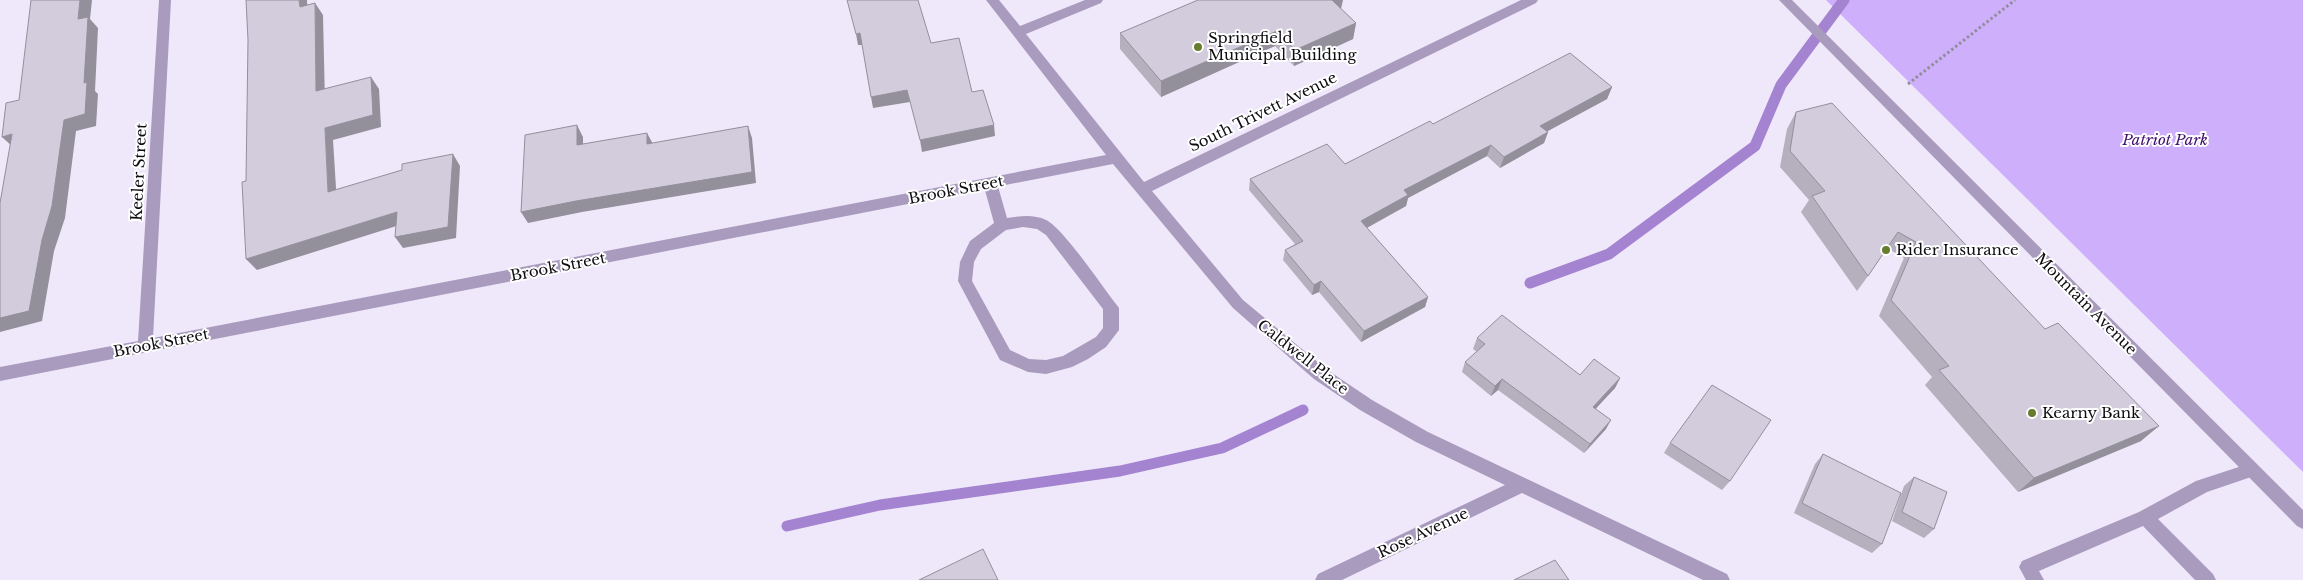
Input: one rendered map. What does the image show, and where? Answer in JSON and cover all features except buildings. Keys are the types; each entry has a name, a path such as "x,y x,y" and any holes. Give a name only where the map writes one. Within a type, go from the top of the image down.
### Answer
{"street":[{"name":"Keeler Street","path":"145,347 165,0"},
{"name":"Caldwell Place","path":"992,0 1116,158 1238,304 1320,374 1366,405 1422,437 1720,580"},
{"path":"1018,32 1097,0"},
{"name":"South Trivett Avenue","path":"1142,189 1532,0"},
{"name":"Mountain Avenue","path":"1785,0 2303,521"},
{"name":"Brook Street","path":"0,374 1116,158"},
{"path":"990,183 1002,225"},
{"path":"1023,221 1041,224 1051,231 1111,308 1111,330 1101,342 1066,362 1046,367 1028,365 1005,355 965,281 967,262 975,245 983,237 1002,225 1023,221"},
{"path":"2035,580 2028,567 2145,518 2202,486 2251,470"},
{"name":"Rose Avenue","path":"1324,580 1521,486"},
{"path":"2145,518 2207,580"}],"path":[{"path":"1908,84 2015,0"}],"green space":[{"name":"Patriot Park","path":"1826,0 2303,0 2303,472"}],"waterway":[{"path":"1530,283 1609,254 1755,146 1781,85 1844,0"},
{"path":"787,526 880,505 1120,471 1222,448 1303,410"}],"place":[{"name":"Springfield Municipal Building","path":"1198,47"},
{"name":"Rider Insurance","path":"1886,250"},
{"name":"Kearny Bank","path":"2032,413"}]}
